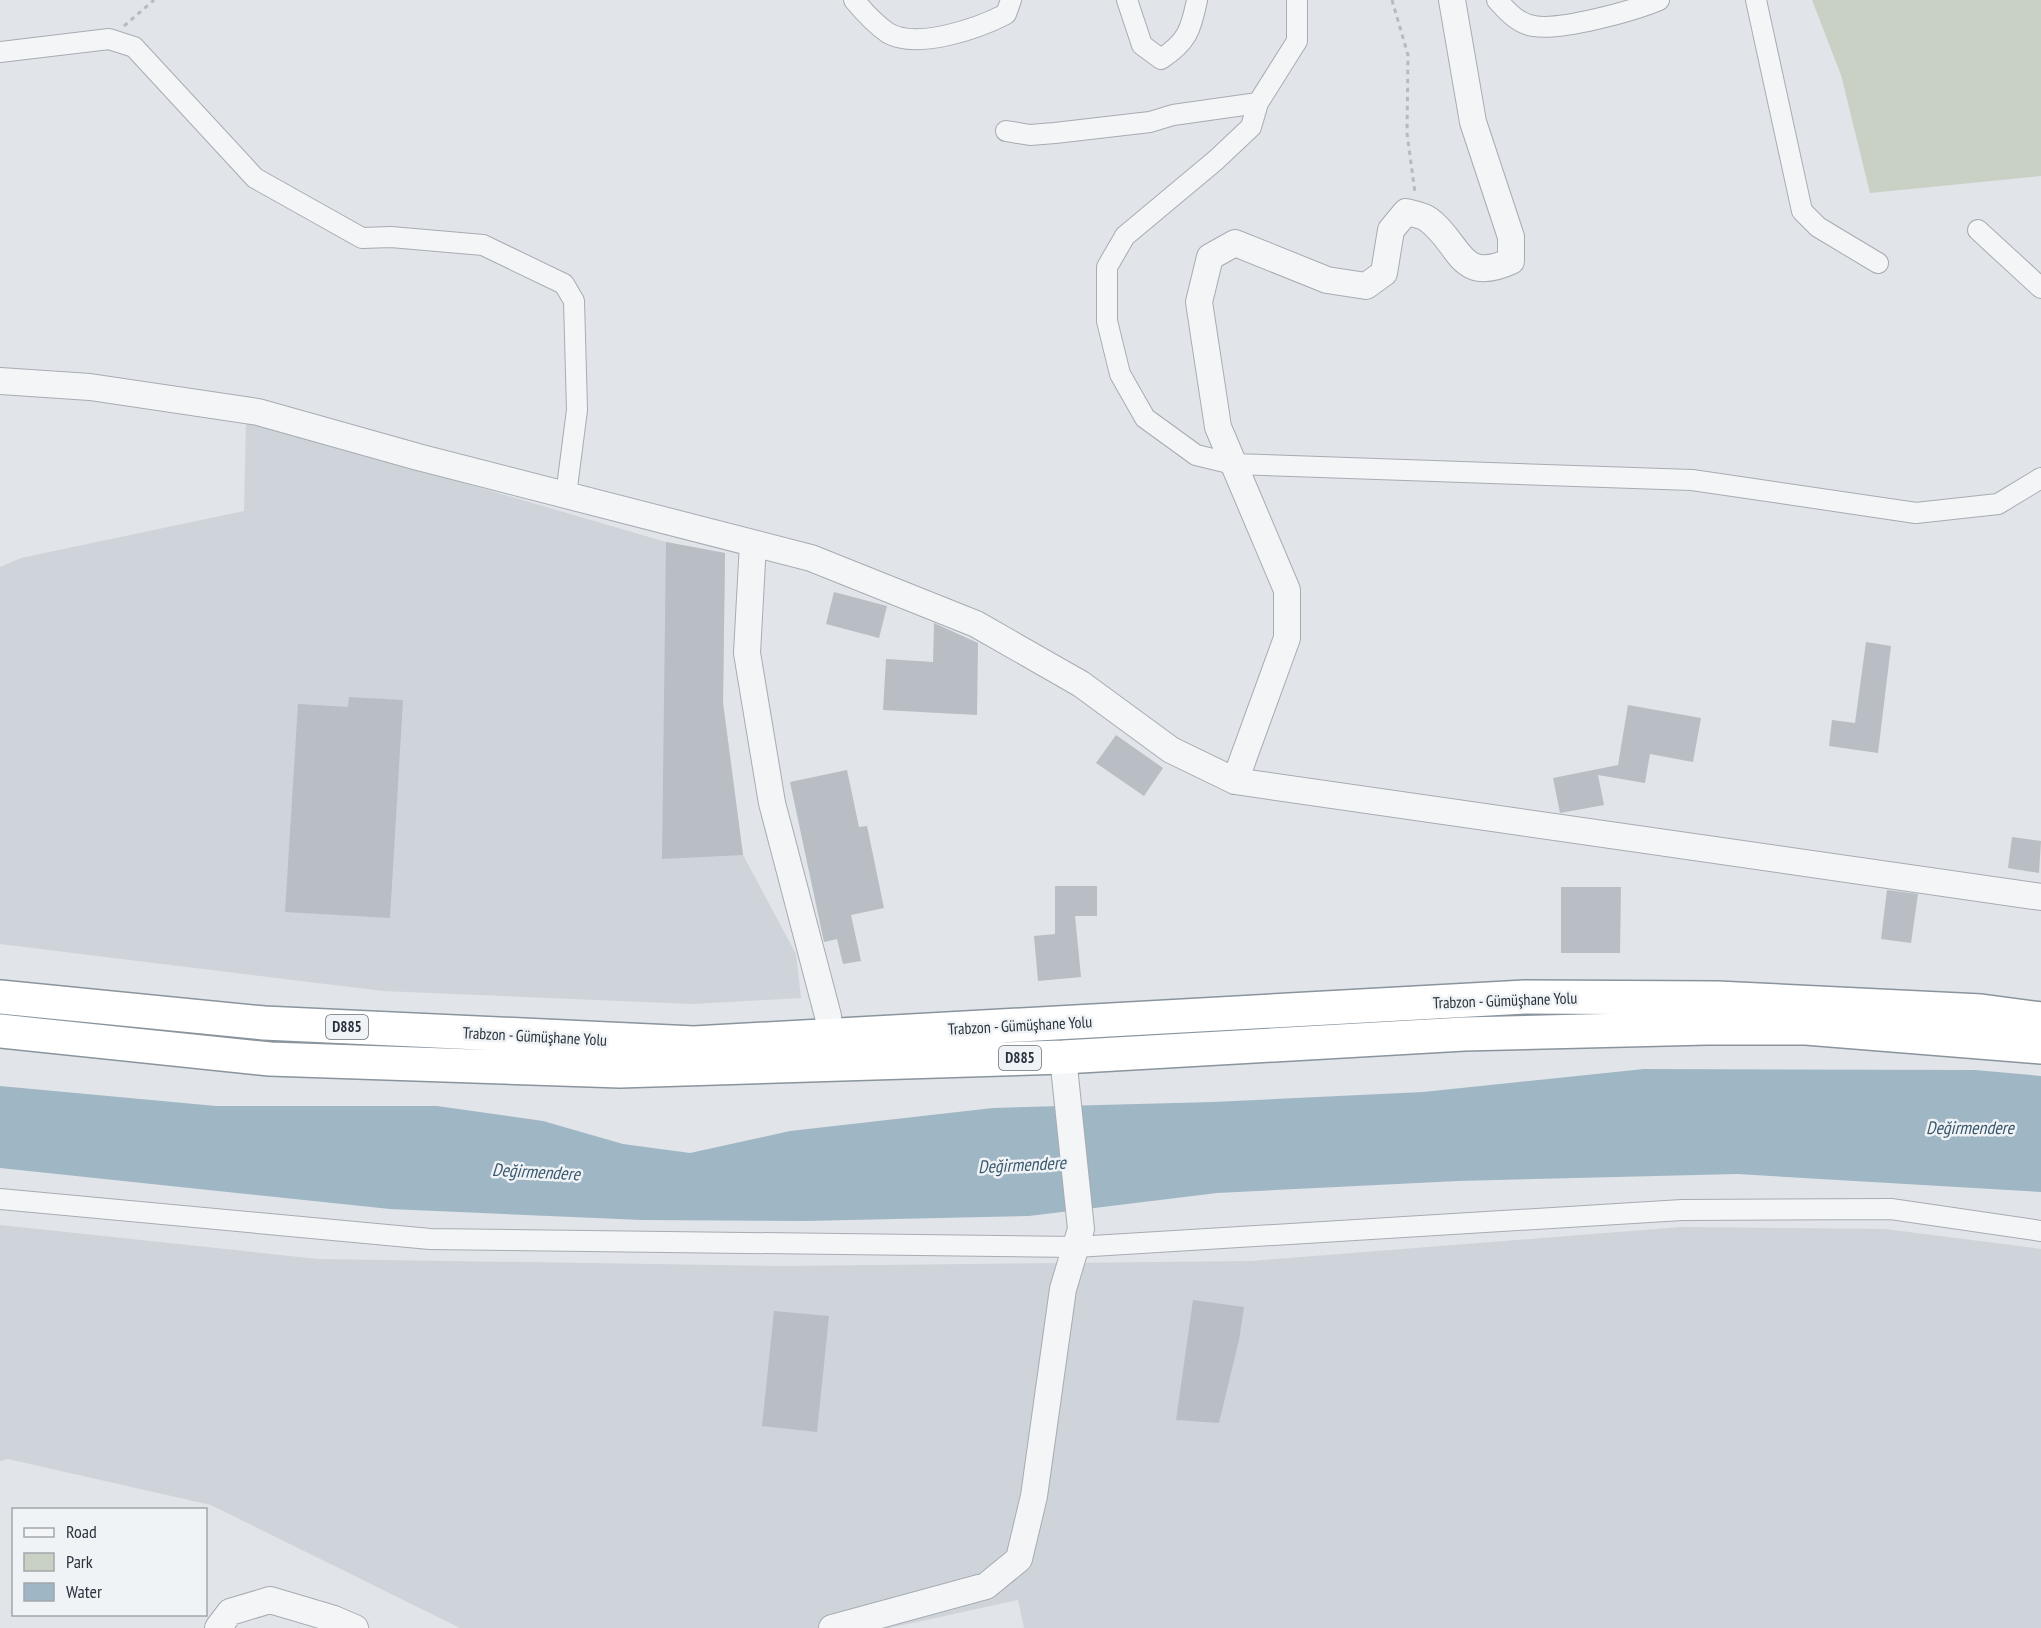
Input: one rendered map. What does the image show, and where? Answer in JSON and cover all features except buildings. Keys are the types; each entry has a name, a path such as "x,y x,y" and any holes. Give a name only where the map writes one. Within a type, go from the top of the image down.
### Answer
{"highway":[{"name":"Trabzon - Gümüşhane Yolu","path":"0,997 276,1024 694,1044 1525,997 1717,998 1981,1011 2041,1019"},
{"name":"Trabzon - Gümüşhane Yolu","path":"0,1031 270,1059 620,1071 1065,1068 1464,1034 1707,1028 1806,1028 2041,1047"}],"street":[{"path":"854,0 870,19 890,34 914,39 984,25 1006,14 1011,0"},
{"path":"1127,0 1142,45 1161,59 1181,46 1192,25 1197,0"},
{"path":"1297,0 1297,40 1258,103 1251,127 1216,160 1125,236 1107,267 1107,321 1120,374 1144,418 1196,455 1233,464 1692,480 1916,513 1998,504 2041,478"},
{"path":"1235,781 1287,638 1287,590 1218,427 1199,302 1210,256 1235,243 1327,280 1366,286 1384,273 1391,230 1406,212 1428,219 1467,264 1491,270 1511,261 1511,237 1473,122 1452,0"},
{"path":"1497,0 1510,15 1531,26 1554,27 1659,0"},
{"path":"1756,0 1802,211 1818,227 1878,263"},
{"path":"0,52 109,39 134,47 255,178 362,238 391,237 483,245 564,284 574,301 577,410 566,495"},
{"path":"1006,131 1030,135 1055,134 1150,122 1173,115 1258,103"},
{"path":"1978,230 2041,288"},
{"path":"0,381 90,387 258,412 811,558 976,624 1081,684 1171,750 1235,781 2041,897"},
{"path":"753,543 747,653 772,803 828,1016 830,1035"},
{"path":"832,1628 986,1586 1019,1559 1034,1496 1063,1289 1078,1238 1065,1068"},
{"path":"0,1199 430,1239 1078,1238 1682,1210 1891,1209 2041,1231"},
{"path":"218,1628 230,1612 270,1600 334,1618 355,1628"}],"path":[{"path":"109,39 154,0"},
{"path":"1392,0 1408,55 1407,133 1415,195 1428,219"}],"shaded area":[{"path":"246,421 666,542 725,553 723,703 743,855 796,954 801,998 692,1004 383,991 0,944 0,567 21,558 244,511"},
{"path":"0,1225 318,1259 783,1266 1251,1261 1681,1227 1885,1229 2041,1249 2041,1628 1024,1628 1018,1600 889,1628 460,1628 211,1505 8,1459 0,1461"}],"green space":[{"path":"1812,0 2041,0 2041,176 1870,193 1841,75"}],"water":[{"name":"Değirmendere","path":"1644,1069 1975,1070 2041,1076 2041,1192 1737,1174 1458,1181 1217,1193 1029,1216 804,1221 642,1220 390,1209 0,1168 0,1086 216,1106 437,1106 543,1121 623,1144 690,1153 790,1131 993,1108 1213,1102 1423,1092"}]}
